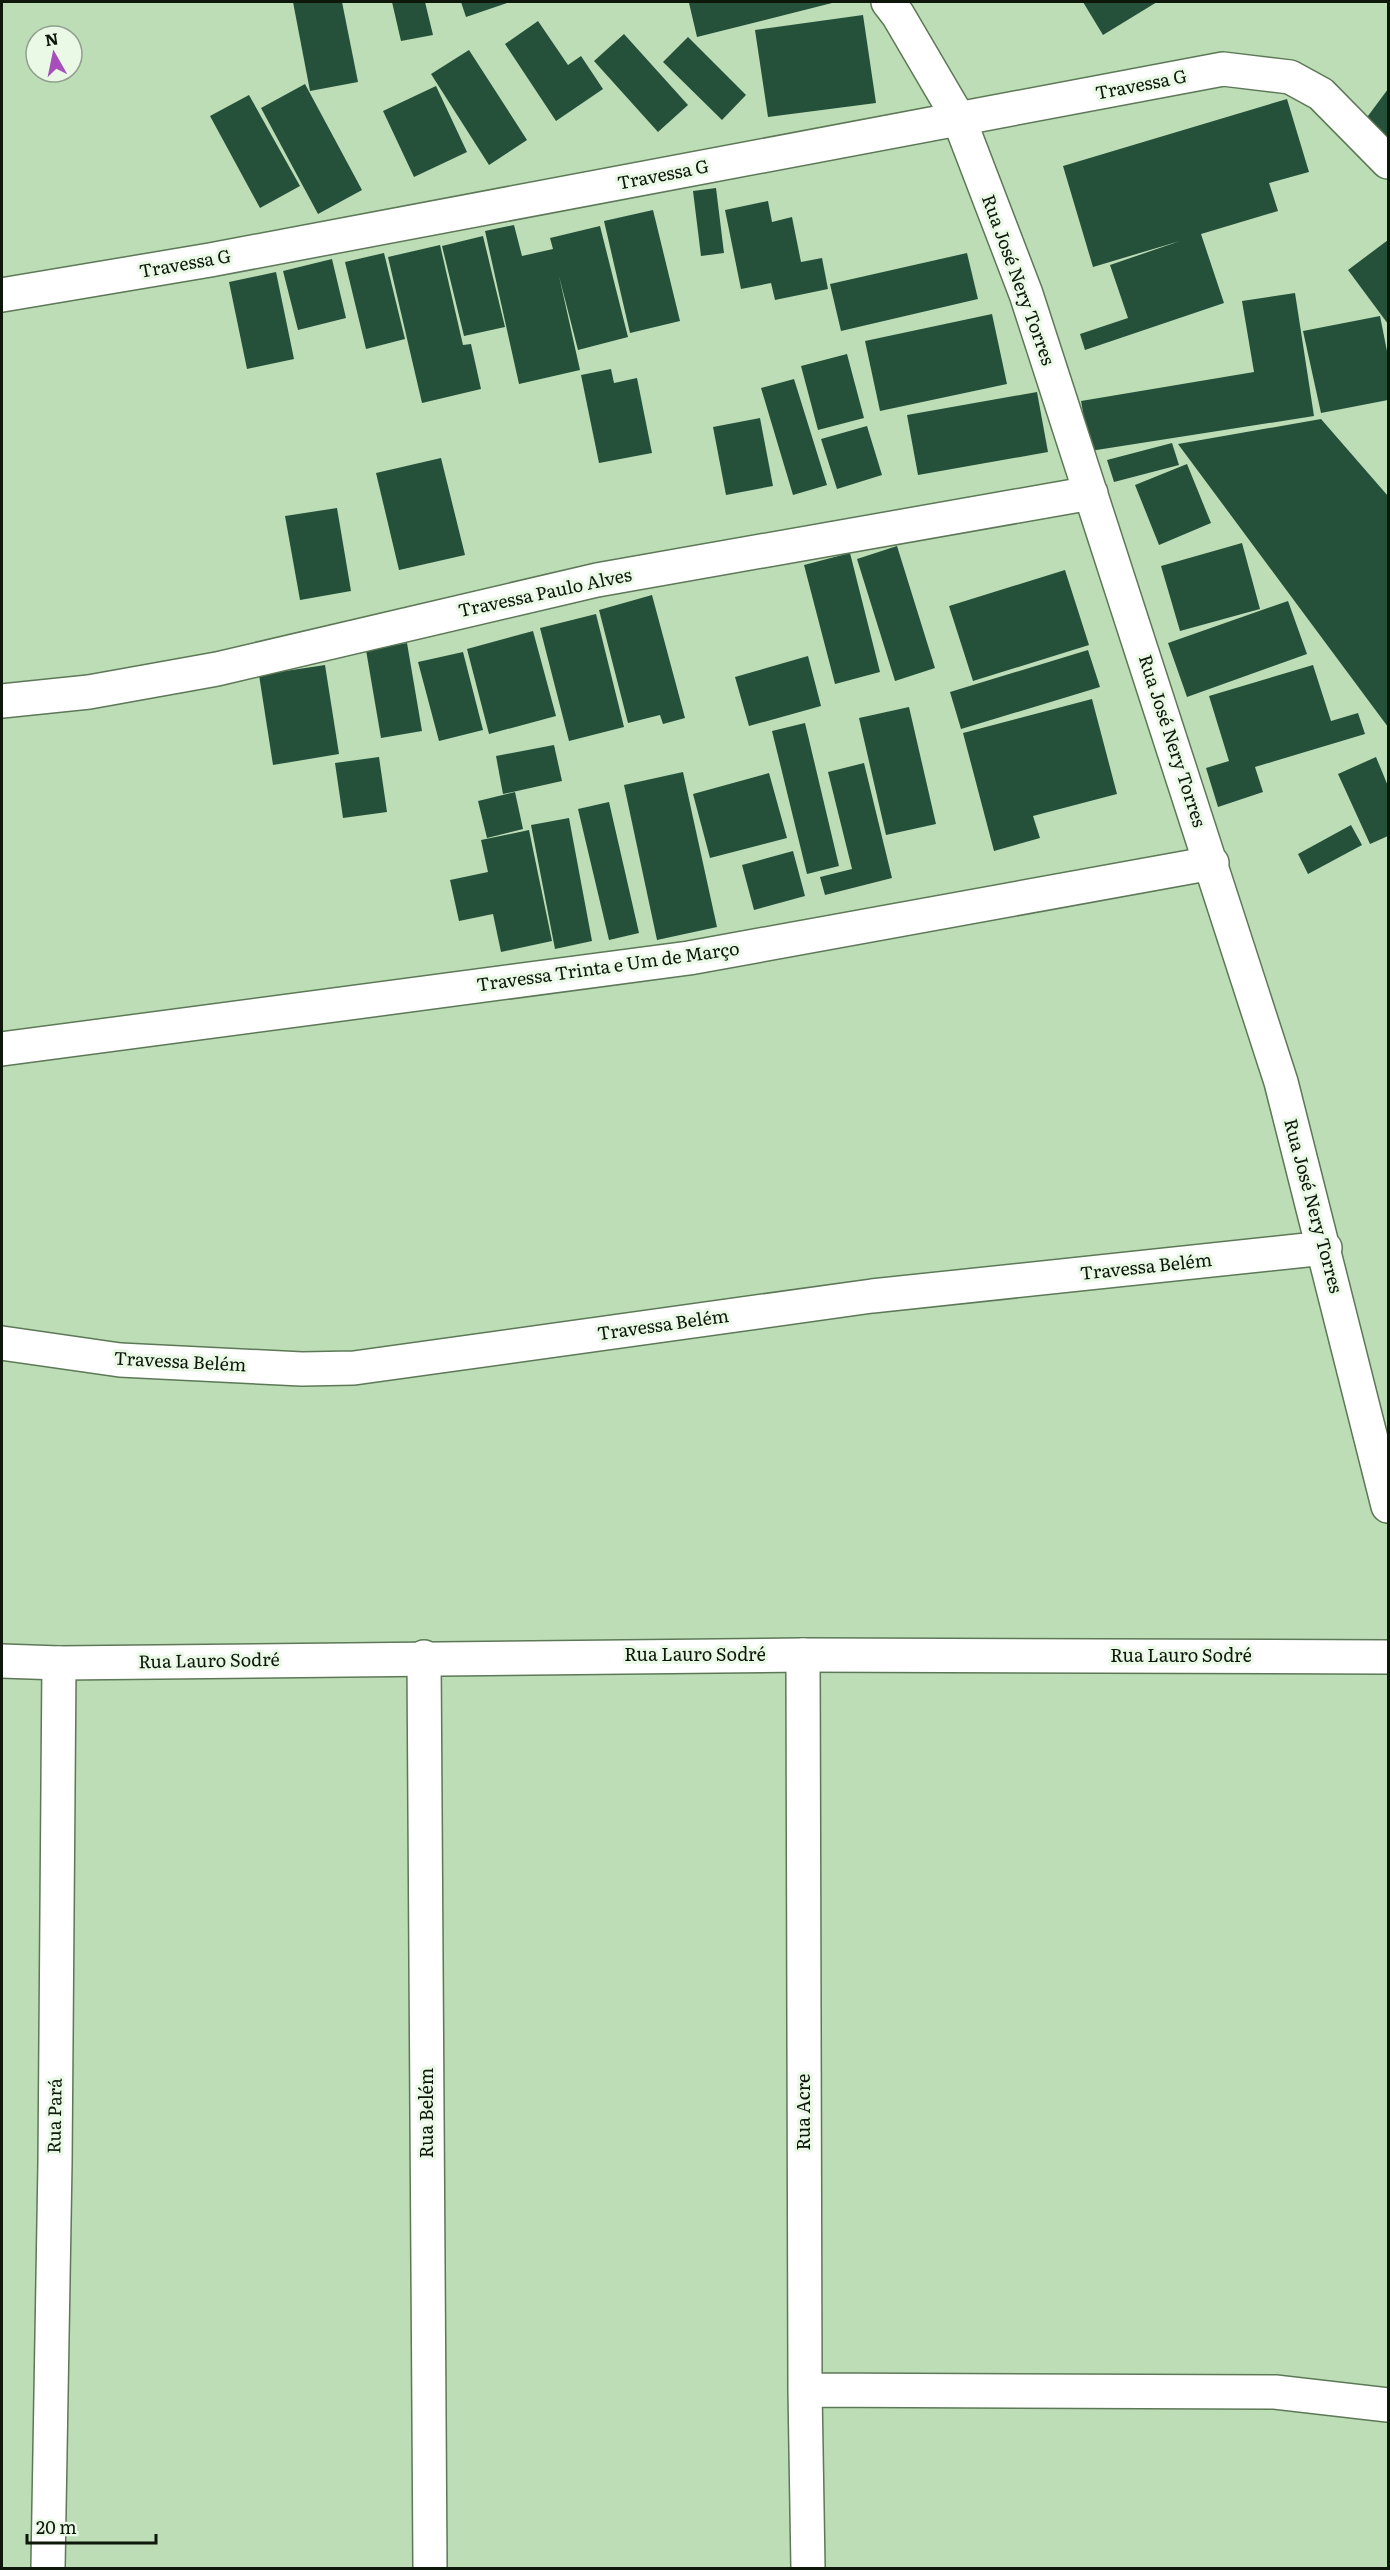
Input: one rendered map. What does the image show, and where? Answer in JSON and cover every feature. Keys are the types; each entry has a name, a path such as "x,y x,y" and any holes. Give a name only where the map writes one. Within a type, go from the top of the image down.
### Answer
{"street":[{"name":"Rua José Nery Torres","path":"888,2 898,15 959,119 1026,294 1281,1082 1389,1506"},
{"name":"Travessa G","path":"2,295 210,260 1223,69 1290,77 1321,94 1389,162"},
{"name":"Travessa Paulo Alves","path":"2,701 89,692 217,669 597,579 1091,493"},
{"name":"Travessa Trinta e Um de Março","path":"2,1049 689,958 1212,863"},
{"name":"Travessa Belém","path":"2,1343 120,1360 302,1369 354,1368 872,1296 1324,1248"},
{"name":"Rua Lauro Sodré","path":"2,1661 59,1663 803,1654 1389,1657"},
{"name":"Rua Acre","path":"803,1654 805,2390 808,2568"},
{"name":"Rua Belém","path":"424,1657 429,2568"},
{"name":"Rua Pará","path":"48,2568 55,2163 59,1663"},
{"path":"805,2390 1275,2392 1389,2404"}],"building":[{"path":"293,2 342,2 358,82 310,91"},
{"path":"392,2 425,2 433,35 401,41"},
{"path":"461,2 510,2 466,17"},
{"path":"836,2 697,37 689,3"},
{"path":"1083,2 1157,2 1103,35"},
{"path":"863,15 876,103 768,117 755,30"},
{"path":"538,21 568,65 581,56 603,89 556,121 505,44"},
{"path":"624,34 688,105 658,132 594,61"},
{"path":"688,37 746,95 722,120 663,62"},
{"path":"469,50 527,140 489,165 431,74"},
{"path":"305,84 362,190 318,214 261,108"},
{"path":"436,86 467,152 414,177 383,111"},
{"path":"1388,89 1388,138 1365,120"},
{"path":"249,95 300,186 260,208 210,116"},
{"path":"1287,99 1309,172 1269,183 1278,211 1201,234 1224,303 1085,350 1080,334 1128,318 1110,265 1180,241 1093,267 1063,166"},
{"path":"716,188 724,253 701,256 693,191"},
{"path":"768,201 772,222 792,217 801,262 822,258 828,289 775,300 771,283 741,289 725,210"},
{"path":"653,210 680,321 630,333 604,221"},
{"path":"514,225 522,256 553,249 550,238 600,226 628,337 578,350 559,276 580,370 519,384 485,231"},
{"path":"483,236 505,327 464,336 442,246"},
{"path":"1388,240 1388,324 1348,270"},
{"path":"440,245 463,345 471,344 481,389 422,403 388,257"},
{"path":"384,253 405,339 366,349 345,262"},
{"path":"967,253 978,299 841,331 830,284"},
{"path":"332,259 346,318 298,330 283,271"},
{"path":"276,272 294,359 247,369 229,282"},
{"path":"1295,293 1314,416 1090,451 1081,401 1254,372 1242,301"},
{"path":"992,314 1007,384 880,411 865,341"},
{"path":"1380,316 1388,356 1388,400 1321,413 1303,331"},
{"path":"847,354 864,418 818,430 801,366"},
{"path":"611,369 614,383 637,378 652,453 599,463 581,375"},
{"path":"794,379 827,485 793,495 761,388"},
{"path":"1037,392 1048,452 918,475 907,415"},
{"path":"760,418 773,486 726,495 713,427"},
{"path":"1321,419 1388,496 1388,727 1178,444"},
{"path":"867,426 882,475 837,489 821,439"},
{"path":"1172,443 1179,465 1114,482 1107,460"},
{"path":"441,458 465,555 399,570 376,473"},
{"path":"1187,464 1211,523 1159,545 1135,485"},
{"path":"337,508 351,591 300,600 285,516"},
{"path":"1242,543 1260,609 1180,631 1161,566"},
{"path":"897,546 935,668 895,681 857,559"},
{"path":"850,553 880,672 835,684 804,565"},
{"path":"1065,570 1089,645 973,681 949,606"},
{"path":"652,595 685,718 663,724 660,715 628,723 599,610"},
{"path":"1288,601 1307,654 1187,697 1168,643"},
{"path":"596,614 624,727 569,741 540,628"},
{"path":"533,631 556,716 489,734 467,649"},
{"path":"407,643 422,731 381,738 366,650"},
{"path":"1088,650 1100,687 961,729 950,692"},
{"path":"463,652 483,730 439,741 418,662"},
{"path":"808,656 821,706 749,726 735,677"},
{"path":"325,665 339,754 273,765 259,675"},
{"path":"1313,665 1331,721 1358,713 1365,734 1255,767 1263,792 1218,807 1206,768 1229,761 1209,696"},
{"path":"1092,699 1117,794 1033,816 1040,838 994,851 963,733"},
{"path":"909,707 936,824 886,835 859,718"},
{"path":"805,723 839,866 807,874 772,731"},
{"path":"554,745 562,781 503,794 496,756"},
{"path":"379,757 387,812 343,818 335,763"},
{"path":"1376,757 1388,786 1388,836 1370,844 1338,774"},
{"path":"864,763 892,878 825,895 820,877 852,869 828,772"},
{"path":"683,772 717,927 657,940 624,785"},
{"path":"769,773 787,838 710,858 693,794"},
{"path":"515,792 523,829 487,838 478,801"},
{"path":"609,802 639,933 609,940 578,809"},
{"path":"569,818 592,941 555,949 531,825"},
{"path":"1351,825 1362,845 1308,874 1298,854"},
{"path":"529,830 552,941 501,952 493,914 459,921 450,880 488,872 481,840"},
{"path":"793,851 805,896 754,910 742,865"}]}
